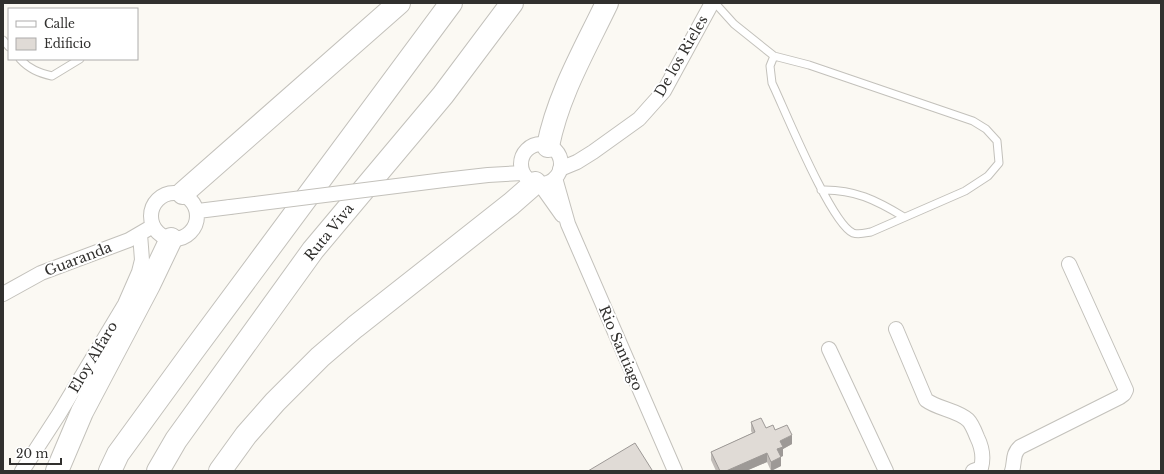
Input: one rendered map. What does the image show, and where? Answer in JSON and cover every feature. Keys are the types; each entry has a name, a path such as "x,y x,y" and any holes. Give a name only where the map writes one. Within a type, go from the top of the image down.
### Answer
{"highway":[{"path":"183,194 399,3"},
{"path":"110,471 118,454 188,357 451,3"},
{"name":"Ruta Viva","path":"158,471 176,440 313,250 443,95 512,3"},
{"path":"553,150 551,130 565,92 607,3"},
{"path":"220,471 246,434 275,402 320,357 543,178"},
{"path":"56,471 82,412 149,285 171,239"}],"street":[{"name":"De los Rieles","path":"198,211 488,175 543,178 577,162 639,119 664,91 713,3"},
{"path":"488,175 522,157 531,147 536,145 574,155 593,152"},
{"path":"522,157 521,168 543,178 560,159 553,150"},
{"name":"Rio Santiago","path":"543,178 568,224 675,471"},
{"path":"175,192 190,198 198,211 196,226 185,237 178,239 171,239 157,232 153,226 151,218 155,202 167,193 175,192"},
{"name":"Guaranda","path":"3,294 41,273 129,240 153,226"},
{"name":"Eloy Alfaro","path":"22,471 59,414 125,304 141,266 140,234"},
{"path":"1012,471 1014,455 1016,450 1020,447 1120,397 1126,390 1069,264"},
{"path":"896,330 926,400 969,421 981,445 983,460 981,468 973,471"},
{"path":"829,349 886,471"}],"lane":[{"path":"713,3 734,24 774,56 809,65 967,119 986,129 997,141 999,163 988,176 965,191 871,232 860,234 852,233 845,227 821,190 772,83 770,66 774,56"},
{"path":"21,60 26,66 38,73 52,76 78,60"},
{"path":"821,190 843,191 856,194 879,202 904,217"}],"building":[{"path":"761,418 766,428 773,425 775,430 787,425 792,435 780,441 783,447 777,449 781,457 771,462 767,453 726,471 720,471 711,452 755,432 751,422"},
{"path":"635,443 652,470 651,471 588,471"}]}
